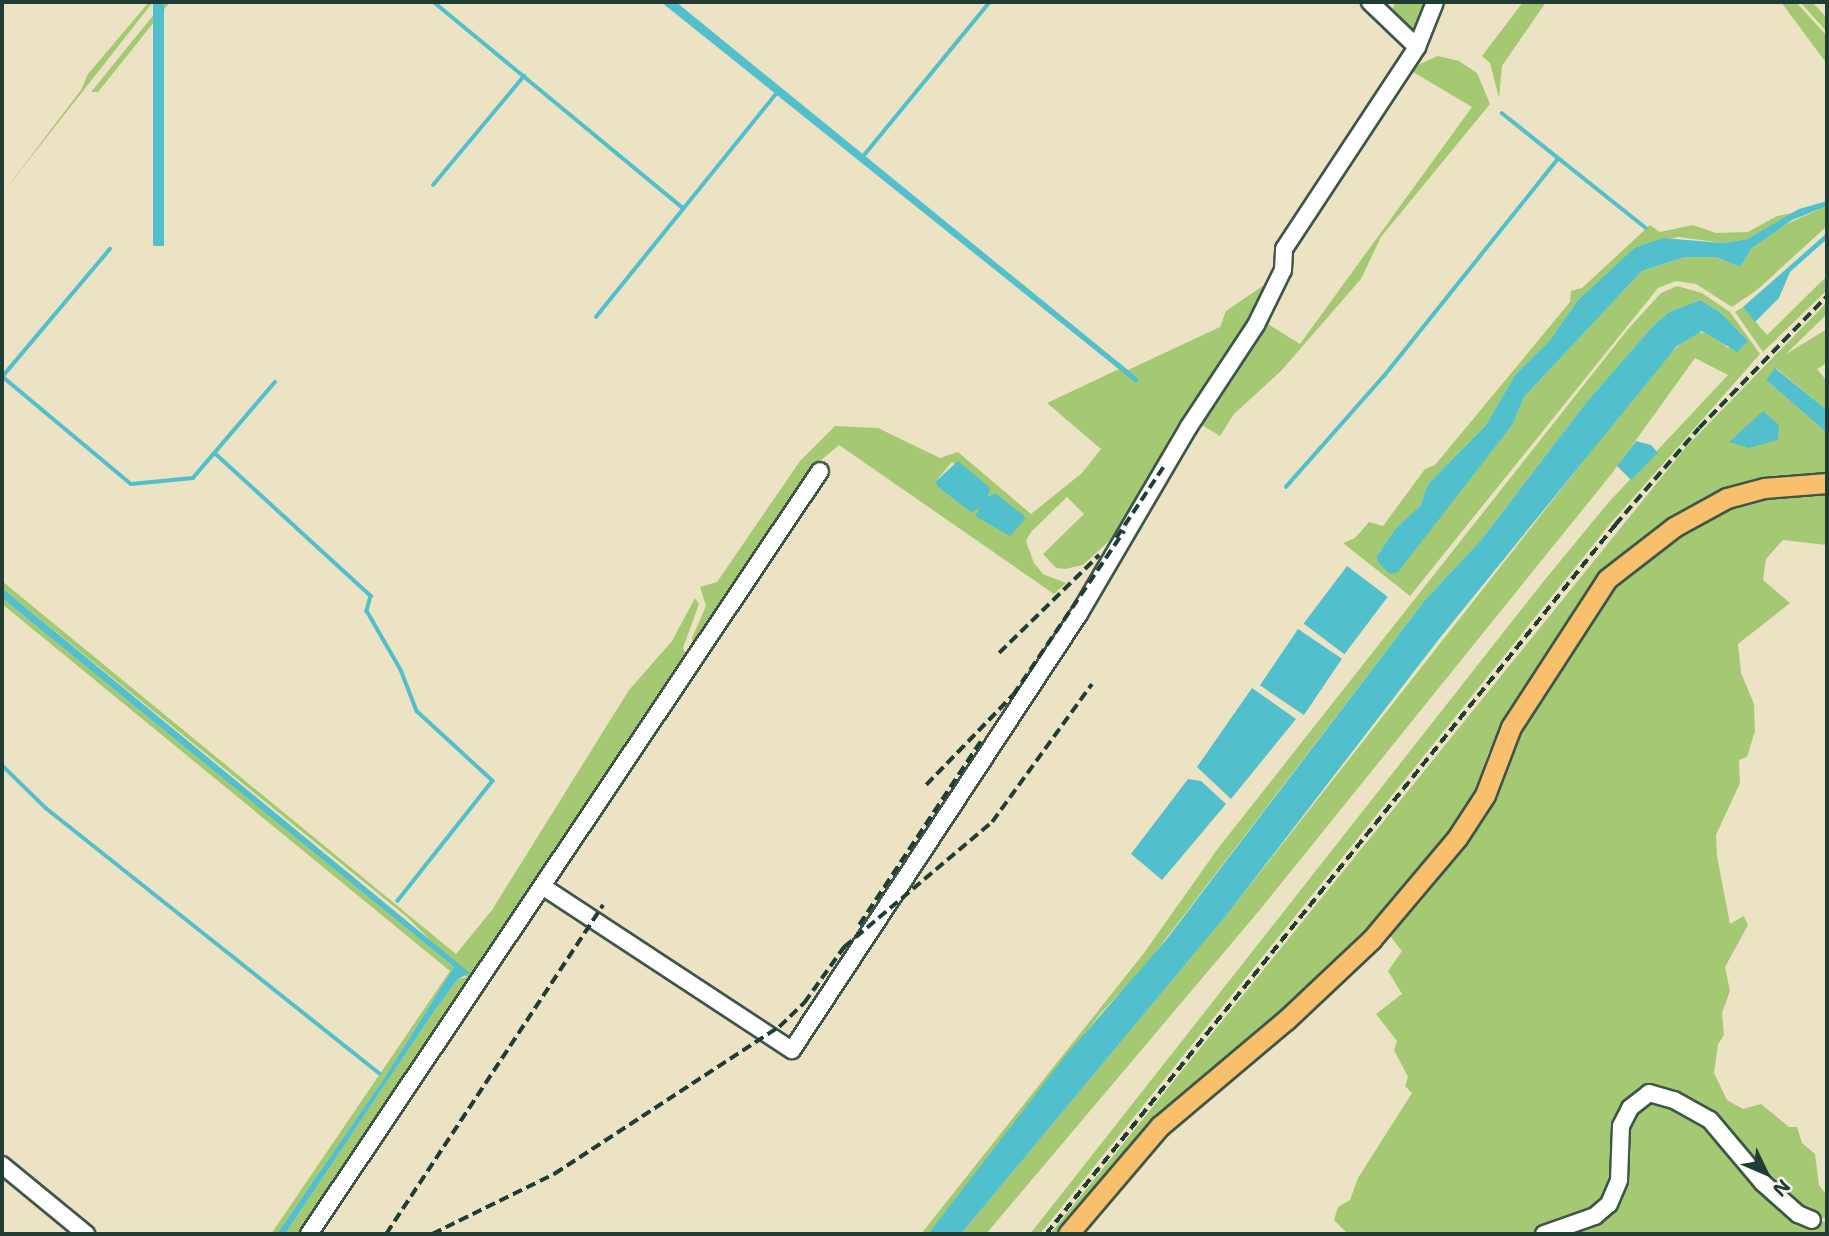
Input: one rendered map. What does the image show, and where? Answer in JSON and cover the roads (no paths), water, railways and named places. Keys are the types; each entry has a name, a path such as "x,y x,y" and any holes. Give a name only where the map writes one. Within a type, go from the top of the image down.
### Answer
{"main road":[{"path":"1068,1234 1160,1126 1286,1020 1371,940 1457,838 1485,795 1511,727 1607,579 1674,527 1727,498 1754,490 1827,483"}],"street":[{"path":"1370,2 1417,47"},
{"path":"545,888 793,1050 1079,614 1188,428 1256,325 1283,270 1284,249 1417,47 1435,2"},
{"path":"309,1234 545,888 820,471"},
{"path":"1544,1234 1595,1216 1609,1204 1619,1181 1621,1126 1630,1108 1649,1093 1674,1100 1710,1120 1763,1183 1812,1220"},
{"path":"2,1165 86,1234"}],"water":[{"path":"153,2 164,2 164,246 153,246"},
{"path":"661,2 676,2 1139,379 1136,383"},
{"path":"1827,201 1827,206 1792,220 1752,248 1740,267 1716,257 1685,257 1642,271 1524,397 1513,424 1398,572 1390,574 1378,562 1377,556 1396,528 1420,506 1428,484 1486,425 1515,375 1550,340 1578,300 1634,248 1663,238 1723,243 1747,239 1799,209"},
{"path":"1827,233 1827,239 1790,272 1779,298 1755,322 1743,307"},
{"path":"1700,300 1720,312 1748,341 1737,352 1702,331 1677,346 1439,639 1229,912 961,1234 928,1234 1066,1055 1166,940 1425,600 1482,539 1585,404 1652,327 1669,312"},
{"path":"1775,368 1827,410 1827,433 1766,380"},
{"path":"1763,411 1779,425 1778,440 1749,448 1729,442"},
{"path":"1636,441 1651,445 1658,453 1631,480 1617,466"},
{"path":"958,461 990,488 988,497 995,493 1023,515 1025,519 1010,536 975,516 980,508 971,512 938,487 935,482"},
{"path":"1347,566 1388,597 1344,654 1304,624"},
{"path":"2,588 470,973 458,979 435,1010 285,1234 277,1234 385,1077 454,967 2,598"},
{"path":"1298,629 1342,659 1304,715 1260,685"},
{"path":"1252,688 1296,719 1231,799 1197,767"},
{"path":"1188,779 1201,781 1226,804 1162,880 1131,854"}],"waterway":[{"path":"434,2 683,208"},
{"path":"865,154 990,2"},
{"path":"433,185 524,76"},
{"path":"596,317 777,93"},
{"path":"1502,113 1646,228"},
{"path":"1286,487 1384,376 1558,159"},
{"path":"3,376 110,249"},
{"path":"2,376 131,484 193,478 275,382"},
{"path":"215,453 371,596 367,611 401,670 417,711 493,781 398,901"},
{"path":"2,765 46,808 379,1073"}],"railway":[{"path":"1046,1234 1615,525 1699,428 1827,296"},
{"path":"1116,538 1166,463"},
{"path":"926,785 1013,695 1124,531"},
{"path":"999,653 1099,555"},
{"path":"432,1234 554,1174 779,1027 804,1003 844,947 992,822 1092,684"},
{"path":"859,925 983,738"},
{"path":"386,1234 603,905"}]}
